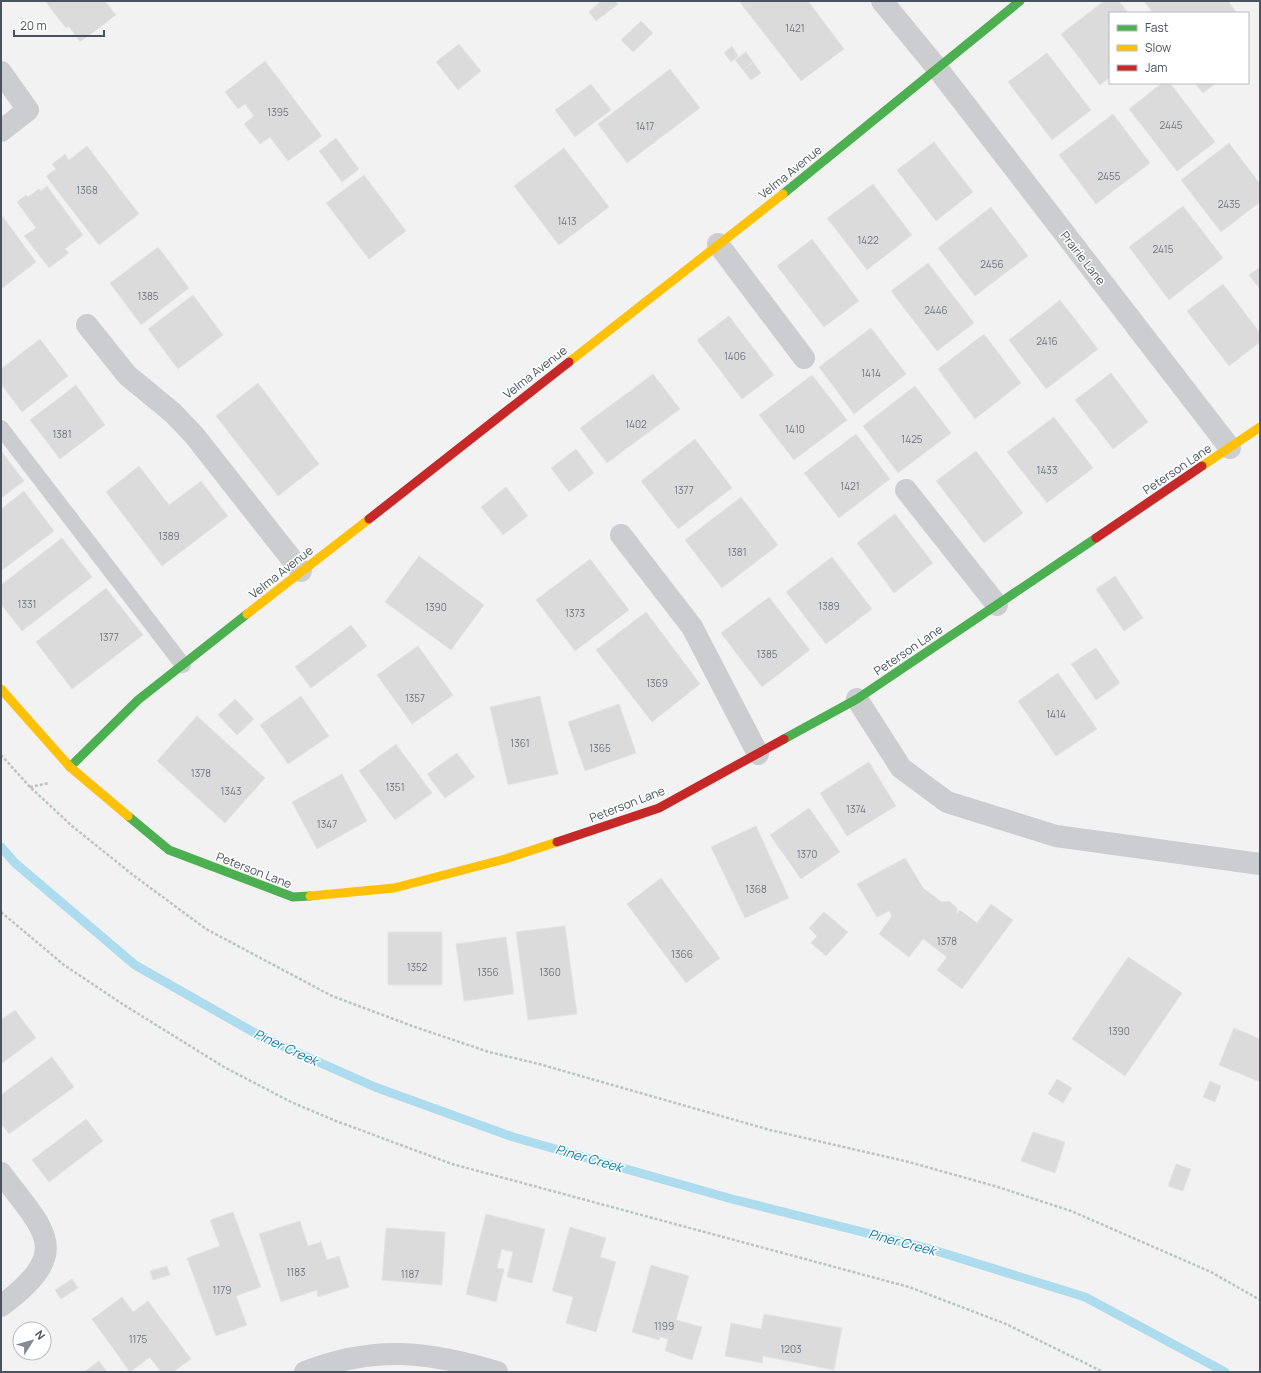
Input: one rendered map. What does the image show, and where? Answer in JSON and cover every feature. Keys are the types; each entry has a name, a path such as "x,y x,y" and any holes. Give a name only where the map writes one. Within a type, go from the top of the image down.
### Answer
{"street":[{"name":"Prairie Lane","path":"882,1 937,68 1230,448"},
{"name":"Velma Avenue","path":"70,767 138,700 718,244 1020,1"},
{"path":"1,72 28,110 1,132"},
{"path":"718,244 804,358"},
{"path":"87,325 127,375 172,413 194,435 301,572"},
{"name":"Peterson Lane","path":"1,689 70,767 169,850 293,897 394,888 505,859 659,808 857,699 1260,427"},
{"path":"906,490 996,605"},
{"path":"622,535 692,627 758,754"},
{"path":"857,699 902,768 947,802 1056,836 1260,864"},
{"path":"1,1174 38,1222 45,1236 46,1251 43,1263 35,1277 24,1289 1,1306"},
{"path":"305,1372 331,1362 378,1353 422,1355 462,1361 497,1372"}],"lane":[{"path":"1,428 183,665"}],"path":[{"path":"1,755 30,787 72,826 133,875 200,924 332,996 415,1027 489,1052 546,1066 770,1130 909,1162 998,1187 1064,1208 1211,1272 1260,1300"},
{"path":"1,912 64,965 124,1005 224,1067 291,1102 336,1122 452,1164 909,1286 1006,1324 1102,1372"}],"building":[{"path":"45,1 105,1 116,15 80,42 69,26 66,28"},
{"path":"601,1 615,1 618,4 596,21 589,12"},
{"path":"739,1 808,1 844,49 801,81"},
{"path":"1104,1 1119,1 1127,12 1109,12 1109,78 1100,85 1061,34"},
{"path":"1144,1 1228,1 1236,12 1152,12"},
{"path":"641,21 653,33 633,52 621,40"},
{"path":"459,44 481,71 458,90 436,62"},
{"path":"732,46 738,56 731,62 724,53"},
{"path":"746,52 753,62 743,70 735,60"},
{"path":"1047,53 1091,110 1052,140 1008,82"},
{"path":"265,61 322,136 288,161 270,137 260,144 244,124 254,116 245,104 238,109 225,92"},
{"path":"753,62 761,73 751,80 743,70"},
{"path":"670,69 700,108 627,163 598,124"},
{"path":"591,84 611,110 575,137 555,110"},
{"path":"1161,84 1171,84 1215,142 1177,171 1129,109"},
{"path":"1196,84 1215,84 1203,93"},
{"path":"1113,114 1150,163 1096,204 1059,155"},
{"path":"336,138 359,169 342,182 319,151"},
{"path":"934,142 973,192 936,221 897,170"},
{"path":"1229,143 1260,184 1260,202 1221,232 1181,180"},
{"path":"87,146 139,214 99,245 46,176 56,169 52,164 65,154 69,160"},
{"path":"564,148 609,207 559,245 514,186"},
{"path":"364,175 406,231 369,259 326,203"},
{"path":"873,184 912,235 867,270 827,218"},
{"path":"47,186 83,235 65,249 69,253 49,268 24,236 36,228 17,202 26,195 28,197 39,189 41,191"},
{"path":"1183,206 1223,258 1169,300 1129,247"},
{"path":"991,207 1028,256 975,296 938,248"},
{"path":"3,217 36,262 1,289 1,219"},
{"path":"812,239 859,301 824,327 777,266"},
{"path":"158,247 189,288 141,325 110,283"},
{"path":"928,263 974,323 937,351 891,291"},
{"path":"1260,267 1260,289 1249,275"},
{"path":"1223,284 1260,333 1260,342 1229,366 1187,311"},
{"path":"193,295 223,335 178,369 148,329"},
{"path":"1060,300 1098,349 1046,389 1009,340"},
{"path":"729,316 774,375 742,399 697,340"},
{"path":"871,328 906,374 854,414 819,367"},
{"path":"984,334 1021,383 975,419 938,369"},
{"path":"40,339 68,376 22,412 1,384 1,369"},
{"path":"1111,373 1148,422 1113,449 1075,400"},
{"path":"653,374 680,409 607,463 580,428"},
{"path":"812,375 847,420 794,460 759,415"},
{"path":"258,383 319,464 278,496 216,416"},
{"path":"76,385 105,425 60,459 30,420"},
{"path":"915,386 951,433 898,473 863,426"},
{"path":"1054,417 1093,468 1047,503 1007,452"},
{"path":"856,434 890,479 839,518 804,473"},
{"path":"695,439 732,488 678,529 641,481"},
{"path":"576,449 594,473 569,492 551,468"},
{"path":"1,451 24,481 1,498"},
{"path":"976,451 1023,513 984,543 936,481"},
{"path":"139,466 169,505 201,481 228,516 162,566 106,492"},
{"path":"506,487 528,516 503,535 481,507"},
{"path":"24,491 54,531 1,571 1,509"},
{"path":"741,497 778,545 722,588 685,540"},
{"path":"895,514 933,563 894,593 857,543"},
{"path":"62,538 92,577 22,631 1,604 1,585"},
{"path":"419,556 484,605 451,650 385,602"},
{"path":"832,557 872,609 826,644 786,592"},
{"path":"590,559 629,610 575,651 536,600"},
{"path":"1115,576 1143,618 1124,631 1096,589"},
{"path":"106,588 143,635 72,689 36,642"},
{"path":"769,597 810,650 762,687 721,633"},
{"path":"646,612 700,684 652,722 596,650"},
{"path":"351,625 367,646 311,688 295,667"},
{"path":"418,646 453,695 412,724 377,675"},
{"path":"1096,648 1120,683 1096,700 1071,664"},
{"path":"1058,673 1097,729 1056,756 1018,701"},
{"path":"301,696 329,736 288,764 260,725"},
{"path":"540,696 558,774 508,785 490,707"},
{"path":"235,699 254,719 237,735 218,715"},
{"path":"619,704 636,753 585,771 568,722"},
{"path":"197,716 265,778 225,823 157,761"},
{"path":"396,744 432,793 395,820 359,771"},
{"path":"457,753 475,777 445,798 427,774"},
{"path":"869,762 896,806 847,836 820,793"},
{"path":"342,774 367,821 317,849 292,802"},
{"path":"809,808 840,852 801,879 770,835"},
{"path":"756,826 789,898 745,918 711,847"},
{"path":"905,858 923,888 942,902 949,901 957,908 957,914 960,910 977,923 991,904 1013,920 962,989 937,970 947,957 923,939 909,957 879,934 892,916 889,911 877,917 857,884"},
{"path":"661,878 720,958 686,983 627,904"},
{"path":"824,912 848,932 826,956 811,943 817,936 809,928"},
{"path":"565,926 577,1014 528,1020 516,932"},
{"path":"388,932 442,932 442,985 388,985"},
{"path":"506,937 514,994 464,1001 456,944"},
{"path":"1128,957 1182,993 1125,1076 1072,1039"},
{"path":"15,1010 36,1038 1,1064 1,1020"},
{"path":"1234,1028 1260,1039 1260,1082 1219,1065"},
{"path":"52,1057 74,1087 9,1134 1,1123 1,1095"},
{"path":"1057,1079 1072,1088 1063,1103 1048,1094"},
{"path":"1210,1081 1221,1086 1215,1102 1203,1097"},
{"path":"86,1119 103,1141 49,1182 32,1160"},
{"path":"1033,1132 1065,1142 1055,1173 1021,1161"},
{"path":"1176,1164 1191,1169 1183,1191 1168,1186"},
{"path":"233,1212 261,1287 236,1296 247,1325 216,1336 187,1258 220,1246 210,1220"},
{"path":"486,1214 545,1229 532,1283 507,1277 513,1252 502,1249 497,1268 504,1269 496,1302 466,1294"},
{"path":"300,1221 308,1246 321,1242 327,1260 339,1256 349,1287 318,1297 317,1290 281,1302 259,1234"},
{"path":"570,1227 606,1238 600,1257 616,1262 596,1332 566,1323 573,1297 552,1291"},
{"path":"386,1228 445,1232 442,1285 382,1280"},
{"path":"651,1265 689,1276 676,1320 702,1327 692,1360 665,1351 668,1339 660,1337 659,1340 632,1332"},
{"path":"167,1266 170,1275 153,1280 150,1271"},
{"path":"72,1279 78,1288 61,1299 55,1290"},
{"path":"122,1297 133,1312 148,1301 191,1359 173,1372 161,1372 150,1357 130,1372 92,1319"},
{"path":"764,1314 842,1328 834,1370 763,1356 762,1363 725,1356 731,1323 761,1329"},
{"path":"99,1361 107,1372 84,1372"}],"waterway":[{"name":"Piner Creek","path":"1,847 15,863 135,965 262,1037 375,1087 513,1137 732,1199 930,1249 1085,1297 1225,1372"}],"traffic: fast":[{"path":"783,194 1020,1"},
{"path":"784,739 857,699 1096,538"},
{"path":"70,767 138,700 247,614"},
{"path":"128,816 169,850 293,897 310,896"}],"traffic: slow":[{"path":"569,362 783,194"},
{"path":"1202,466 1260,427"},
{"path":"247,614 369,519"},
{"path":"1,689 70,767 128,816"},
{"path":"310,896 394,888 505,859 557,842"}],"traffic: jam":[{"path":"369,519 569,362"},
{"path":"1096,538 1202,466"},
{"path":"557,842 659,808 784,739"}]}
